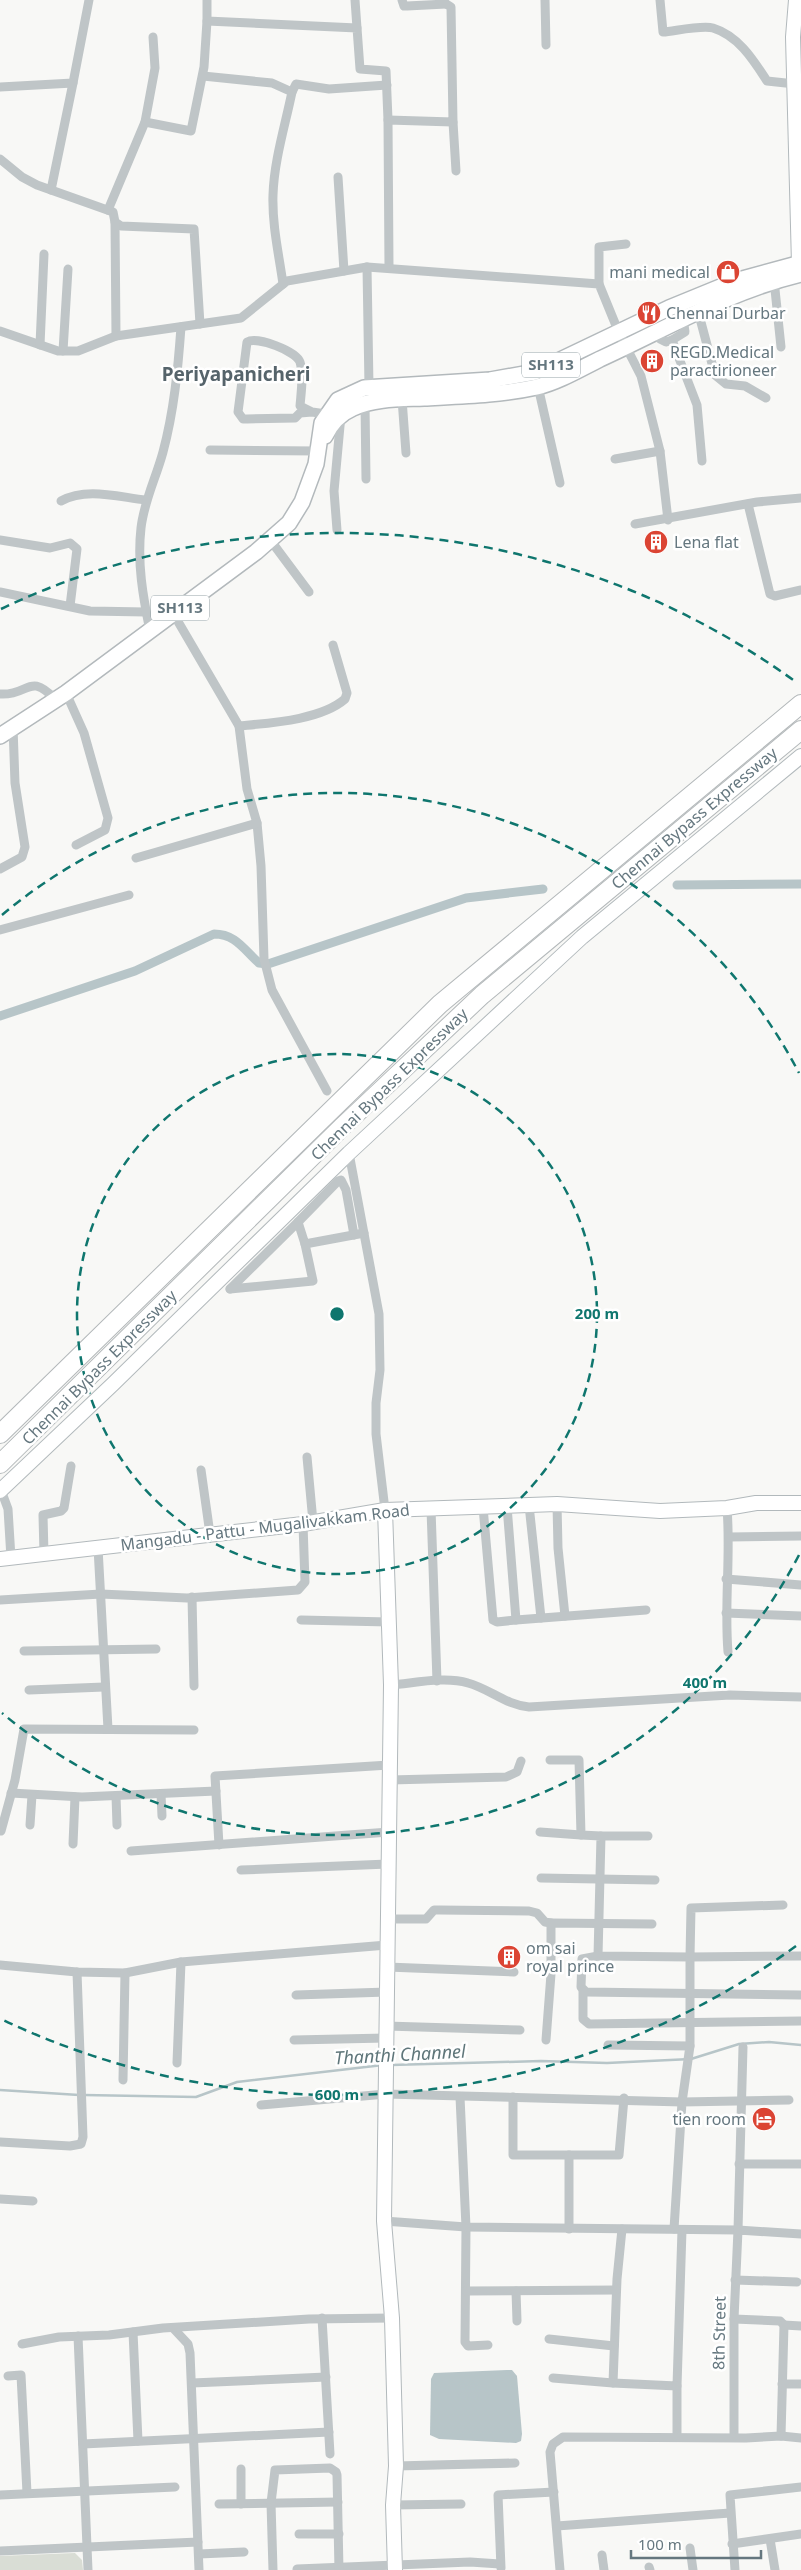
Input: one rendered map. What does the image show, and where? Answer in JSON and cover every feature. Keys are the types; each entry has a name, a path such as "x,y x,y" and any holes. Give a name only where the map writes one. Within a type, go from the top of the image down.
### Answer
{"highway":[{"name":"Chennai Bypass Expressway","path":"0,1434 440,1004 801,704"},
{"name":"Chennai Bypass Expressway","path":"0,1464 342,1127 482,995 801,730"}],"main road":[{"name":"SH113","path":"0,736 61,696 271,541 288,523 302,502 319,449 329,428 342,414 364,404 402,399 466,396 537,380 627,347 698,310 800,268"},
{"name":"SH113","path":"319,449 320,430 307,411 338,400 350,392 369,387 490,380 537,380 669,308 735,281 800,268"}],"street":[{"path":"51,190 89,0"},
{"path":"145,122 191,131 203,76 207,0"},
{"path":"355,0 360,69 386,71 389,268"},
{"path":"402,0 404,6 444,2 451,7 453,122 456,171"},
{"path":"545,0 546,45"},
{"path":"660,0 663,32 712,28 731,38 748,52 767,81 795,84"},
{"path":"796,0 793,38 800,268"},
{"path":"207,21 357,28"},
{"path":"108,210 145,122 155,68 153,37"},
{"path":"203,76 272,84 292,92"},
{"path":"0,86 73,83"},
{"path":"283,284 272,197 274,177 292,92 296,84 329,89 387,85"},
{"path":"388,120 453,122"},
{"path":"0,158 22,177 51,190 113,212 115,222 116,336"},
{"path":"338,177 344,271"},
{"path":"115,222 121,226 194,228 200,324"},
{"path":"626,244 599,247 598,284 619,334 641,376 660,451 668,520"},
{"path":"40,345 44,254"},
{"path":"366,479 364,404 369,396 367,267"},
{"path":"0,331 63,351 78,351 116,336 240,318 287,281 367,267 598,284"},
{"path":"63,351 68,269"},
{"path":"774,280 781,347"},
{"path":"698,310 715,375 726,384 745,386 766,398"},
{"path":"656,332 660,339 666,342 672,340 685,332 683,318"},
{"path":"150,631 141,589 141,527 146,500 163,452 177,386 181,327"},
{"path":"250,340 262,340 296,356 300,361 307,411 295,418 243,419 238,412 242,375 245,348 250,340"},
{"path":"672,340 697,406 702,461"},
{"path":"242,375 270,378"},
{"path":"537,380 560,483"},
{"path":"402,399 406,453"},
{"path":"337,530 334,484 342,414"},
{"path":"210,450 319,449"},
{"path":"615,459 660,451"},
{"path":"61,501 71,496 84,494 146,500"},
{"path":"635,524 668,520 748,504 801,498"},
{"path":"748,504 770,594 775,596 801,590"},
{"path":"0,540 50,548 70,543 77,550 70,606"},
{"path":"271,541 309,592"},
{"path":"0,592 104,613 146,612"},
{"path":"173,613 240,726 248,789 257,823 266,972 272,990 327,1091"},
{"path":"240,726 289,721 341,703 347,693 333,645"},
{"path":"0,694 13,693 36,685 43,687 61,696 84,733 108,818 105,830 76,845"},
{"path":"0,869 22,857 25,851 15,783 13,728"},
{"path":"5,1558 8,1503 0,1490 114,1384 349,1153 582,937 801,756"},
{"path":"136,858 257,823"},
{"path":"0,930 129,895"},
{"path":"349,1153 381,1334 376,1434 385,1510 391,1684 384,2221 392,2318 396,2466 393,2505 395,2567"},
{"path":"298,1222 313,1281 230,1289 338,1181 341,1180 346,1190 354,1235"},
{"path":"304,1244 364,1233"},
{"path":"0,1600 101,1594 192,1597 301,1589 305,1582 308,1523 307,1457"},
{"path":"44,1554 42,1516 45,1513 61,1511 64,1508 71,1466"},
{"path":"201,1470 210,1534"},
{"name":"Mangadu - Pattu - Mugalivakkam Road","path":"5,1558 308,1523 385,1510 557,1504 660,1511 727,1508 756,1503 801,1503"},
{"path":"557,1504 558,1548 565,1616"},
{"path":"529,1505 541,1618"},
{"path":"507,1506 516,1620"},
{"path":"483,1507 493,1620 497,1622 646,1610"},
{"path":"727,1508 729,1537 726,1579 728,1652"},
{"path":"431,1509 437,1681"},
{"path":"729,1537 801,1536"},
{"path":"98,1548 104,1687 108,1730"},
{"path":"726,1579 801,1585"},
{"path":"192,1597 194,1686"},
{"path":"726,1613 801,1616"},
{"path":"301,1620 388,1622"},
{"path":"24,1651 156,1649"},
{"path":"391,1684 454,1680 468,1683 515,1705 530,1707 730,1695 801,1697"},
{"path":"29,1690 104,1687"},
{"path":"1,1831 24,1729 194,1730"},
{"path":"550,1760 579,1760 581,1835"},
{"path":"390,1780 506,1777 517,1772 521,1761"},
{"path":"219,1845 215,1776 389,1765"},
{"path":"11,1793 75,1797 216,1791"},
{"path":"161,1794 162,1816"},
{"path":"30,1825 32,1795"},
{"path":"116,1796 117,1825"},
{"path":"73,1844 75,1797"},
{"path":"131,1851 389,1832"},
{"path":"540,1832 601,1836 648,1836"},
{"path":"598,1956 601,1836"},
{"path":"241,1870 388,1864"},
{"path":"541,1878 655,1880"},
{"path":"677,2437 678,2230 682,2102 690,2046 691,1908 783,1904"},
{"path":"388,1919 426,1919 434,1910 529,1911 538,1912 545,1922 551,1923 652,1924"},
{"path":"546,2040 551,1923"},
{"path":"0,1965 77,1972 125,1973 181,1962 388,1945"},
{"path":"801,1956 598,1956 582,1959 583,2016 587,2023 801,2021"},
{"path":"177,2063 181,1962"},
{"path":"387,1967 514,1972"},
{"path":"0,2142 70,2146 81,2144 83,2137 77,1972"},
{"path":"123,2080 125,1973"},
{"path":"583,1990 801,1995"},
{"path":"296,1995 387,1992"},
{"path":"294,2040 386,2032 520,2030"},
{"path":"608,2045 690,2046"},
{"name":"8th Street","path":"734,2437 734,2319 743,2048"},
{"path":"261,2105 386,2094 460,2097 624,2098 682,2102 790,2100"},
{"path":"460,2097 466,2227 466,2344 468,2346 488,2345"},
{"path":"513,2097 513,2155 619,2155 624,2098"},
{"path":"569,2155 569,2229"},
{"path":"739,2164 801,2164"},
{"path":"0,2199 34,2201"},
{"path":"384,2221 466,2227 738,2230 801,2234"},
{"path":"613,2383 616,2290 622,2229"},
{"path":"735,2280 797,2282"},
{"path":"466,2291 616,2290"},
{"path":"516,2291 517,2321"},
{"path":"22,2344 59,2337 173,2328 322,2318 392,2318"},
{"path":"322,2318 330,2454"},
{"path":"734,2319 780,2321 784,2325 801,2326"},
{"path":"781,2436 784,2325"},
{"path":"173,2328 190,2348 199,2570"},
{"path":"133,2332 138,2441"},
{"path":"78,2336 88,2570"},
{"path":"549,2339 614,2346"},
{"path":"8,2376 21,2375 27,2494"},
{"path":"192,2383 326,2377"},
{"path":"553,2378 677,2386"},
{"path":"782,2384 801,2384"},
{"path":"83,2444 329,2432"},
{"path":"560,2570 550,2452 553,2444 563,2437 781,2436 801,2438"},
{"path":"396,2466 515,2463"},
{"path":"273,2570 272,2503 274,2470 330,2468 336,2472 339,2568"},
{"path":"241,2469 242,2504"},
{"path":"0,2495 175,2487"},
{"path":"735,2570 730,2513 731,2494 801,2487"},
{"path":"298,2569 395,2567 470,2562 501,2567 498,2495 554,2492"},
{"path":"220,2504 338,2502"},
{"path":"393,2505 461,2504"},
{"path":"557,2526 730,2513"},
{"path":"299,2534 338,2534"},
{"path":"732,2544 801,2534"},
{"path":"770,2539 775,2570"},
{"path":"0,2551 198,2542"},
{"path":"690,2548 693,2570"},
{"path":"199,2554 244,2552"},
{"path":"602,2555 604,2570"}],"shaded area":[{"path":"512,2370 517,2376 521,2441 516,2443 439,2439 430,2435 431,2379 434,2373"},
{"path":"75,2553 82,2560 83,2570 0,2570 0,2556"}],"waterway":[{"path":"677,885 801,884"},
{"path":"0,1016 135,971 214,934 234,940 259,963 268,964 466,898 543,889"},
{"name":"Thanthi Channel","path":"391,2065 541,2061 607,2063 691,2059 739,2044 769,2042 801,2045"},
{"name":"Thanthi Channel","path":"84,2095 196,2097 237,2082 383,2065"},
{"name":"Thanthi Channel","path":"0,2090 79,2095"}],"place":[{"name":"mani medical","path":"728,272"},
{"name":"Chennai Durbar","path":"649,313"},
{"name":"REGD.Medical paractirioneer","path":"652,361"},
{"name":"Lena flat","path":"656,542"},
{"name":"om sai royal prince","path":"509,1957"},
{"name":"tien room","path":"764,2119"}],"district":[{"name":"Periyapanicheri","path":"236,374"}]}
